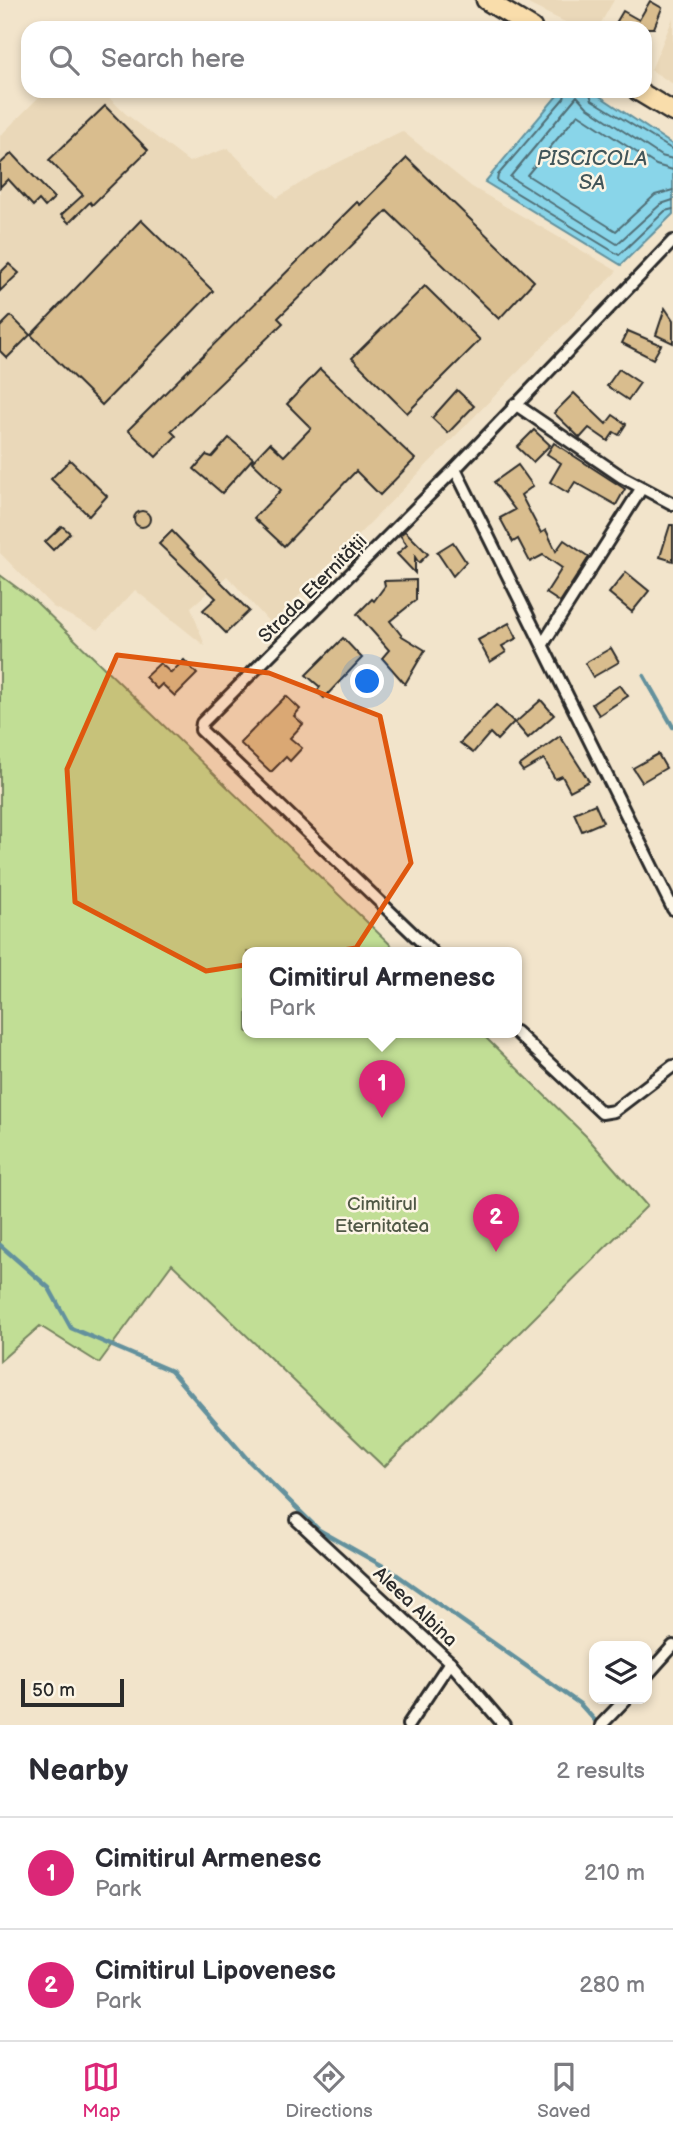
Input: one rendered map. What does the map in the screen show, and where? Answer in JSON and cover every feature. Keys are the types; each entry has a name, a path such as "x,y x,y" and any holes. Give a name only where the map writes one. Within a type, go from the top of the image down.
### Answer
{"main road":[{"path":"486,0 521,21"},
{"path":"650,98 673,112"}],"street":[{"name":"Strada Eternității","path":"427,947 201,730 202,723 455,469 673,241"},
{"path":"515,404 641,489 673,504"},
{"path":"455,469 673,909"},
{"path":"543,644 641,489"},
{"path":"522,1038 602,1113 614,1111 673,1066"},
{"name":"Aleea Albina","path":"297,1520 450,1662 504,1725"},
{"path":"652,1669 673,1646"},
{"path":"408,1725 450,1662"},
{"path":"601,1725 621,1704"}],"highlighted area":[{"path":"117,655 269,673 380,716 411,863 356,948 206,971 75,902 67,769"}],"shaded area":[{"path":"531,0 614,0 602,21 563,21 528,4"},
{"path":"673,18 673,84 652,71"},
{"path":"38,98 109,98 189,162 228,148 277,198 315,174 402,131 472,187 617,271 271,624 227,576 191,607 205,646 135,590 98,630 53,607 0,553 0,136"}],"green space":[{"name":"Cimitirul Eternitatea","path":"0,575 35,601 393,947 242,947 242,1038 486,1038 586,1136 647,1206 384,1467 172,1264 99,1363 40,1326 0,1361"}],"water":[{"name":"PISCICOLA SA","path":"555,98 602,98 673,145 673,214 621,265 485,182"}],"building":[{"path":"650,1 662,8 654,28 652,21 617,21 623,11 639,20"},
{"path":"105,106 148,150 92,205 90,202 69,223 61,215 83,195 49,160"},
{"path":"12,153 54,198 45,207 39,200 33,206 8,179 0,187 0,164"},
{"path":"407,158 534,281 499,319 387,211 278,318 283,323 171,431 176,436 156,457 128,430 357,202 360,205"},
{"path":"141,220 213,291 102,405 31,335"},
{"path":"9,264 19,273 0,291 0,273"},
{"path":"425,286 480,340 407,413 352,358"},
{"path":"665,308 673,320 673,343 656,335"},
{"path":"11,316 30,335 7,358 0,351 0,327"},
{"path":"628,331 661,345 653,359 622,343"},
{"path":"320,369 415,459 380,495 356,471 284,546 254,518 281,490 252,462 270,443 284,456 311,428 287,404"},
{"path":"619,369 640,383 628,400 607,386"},
{"path":"457,390 474,406 448,433 432,418"},
{"path":"574,393 606,424 613,415 626,424 619,435 614,432 608,441 589,428 580,438 554,413"},
{"path":"534,430 550,445 533,462 517,447"},
{"path":"229,438 253,458 222,493 194,469 206,455 212,457"},
{"path":"554,443 625,489 616,505 575,482 568,493 550,482 561,463 547,454"},
{"path":"70,460 107,496 89,516 51,479"},
{"path":"518,465 533,486 521,495 541,533 546,530 556,551 564,540 589,557 560,602 546,593 562,568 543,555 530,562 518,539 513,542 500,518 515,510 494,482"},
{"path":"139,511 145,511 150,519 148,525 139,527 134,522 134,516"},
{"path":"670,525 673,525 673,561 660,557"},
{"path":"62,526 70,533 53,550 45,542"},
{"path":"172,531 249,611 226,633 203,610 216,598 159,544"},
{"path":"405,531 428,554 419,563 415,557 415,573 397,554 407,545 400,535"},
{"path":"453,542 466,562 453,576 437,552"},
{"path":"626,572 649,591 632,612 609,593"},
{"path":"416,580 416,600 390,621 402,636 425,650 405,684 382,658 389,650 357,614 372,599 374,601 385,586 384,581"},
{"path":"509,623 517,638 502,646 506,652 490,662 478,640"},
{"path":"343,638 362,658 324,698 317,691 320,687 306,675"},
{"path":"611,648 619,662 593,677 585,663"},
{"path":"184,660 197,674 175,696 162,684 157,689 145,677 160,663 171,673"},
{"path":"620,685 628,696 599,715 592,704"},
{"path":"286,696 300,709 294,716 303,724 290,738 302,748 290,761 286,757 271,772 240,743"},
{"path":"541,700 554,715 528,738 515,723"},
{"path":"496,705 514,722 497,740 490,733 473,753 460,743"},
{"path":"560,736 589,781 570,791 562,776 555,779 544,759 523,771 519,766"},
{"path":"658,754 666,768 642,782 633,768"},
{"path":"595,804 603,822 582,831 574,813"}],"waterway":[{"path":"644,676 673,727"},
{"path":"0,1245 49,1288 71,1328 171,1371 248,1460 319,1530 390,1570 580,1704 599,1725"}],"place":[{"name":"Cimitirul Armenesc","path":"382,1118"},
{"name":"Cimitirul Lipovenesc","path":"496,1252"}]}
